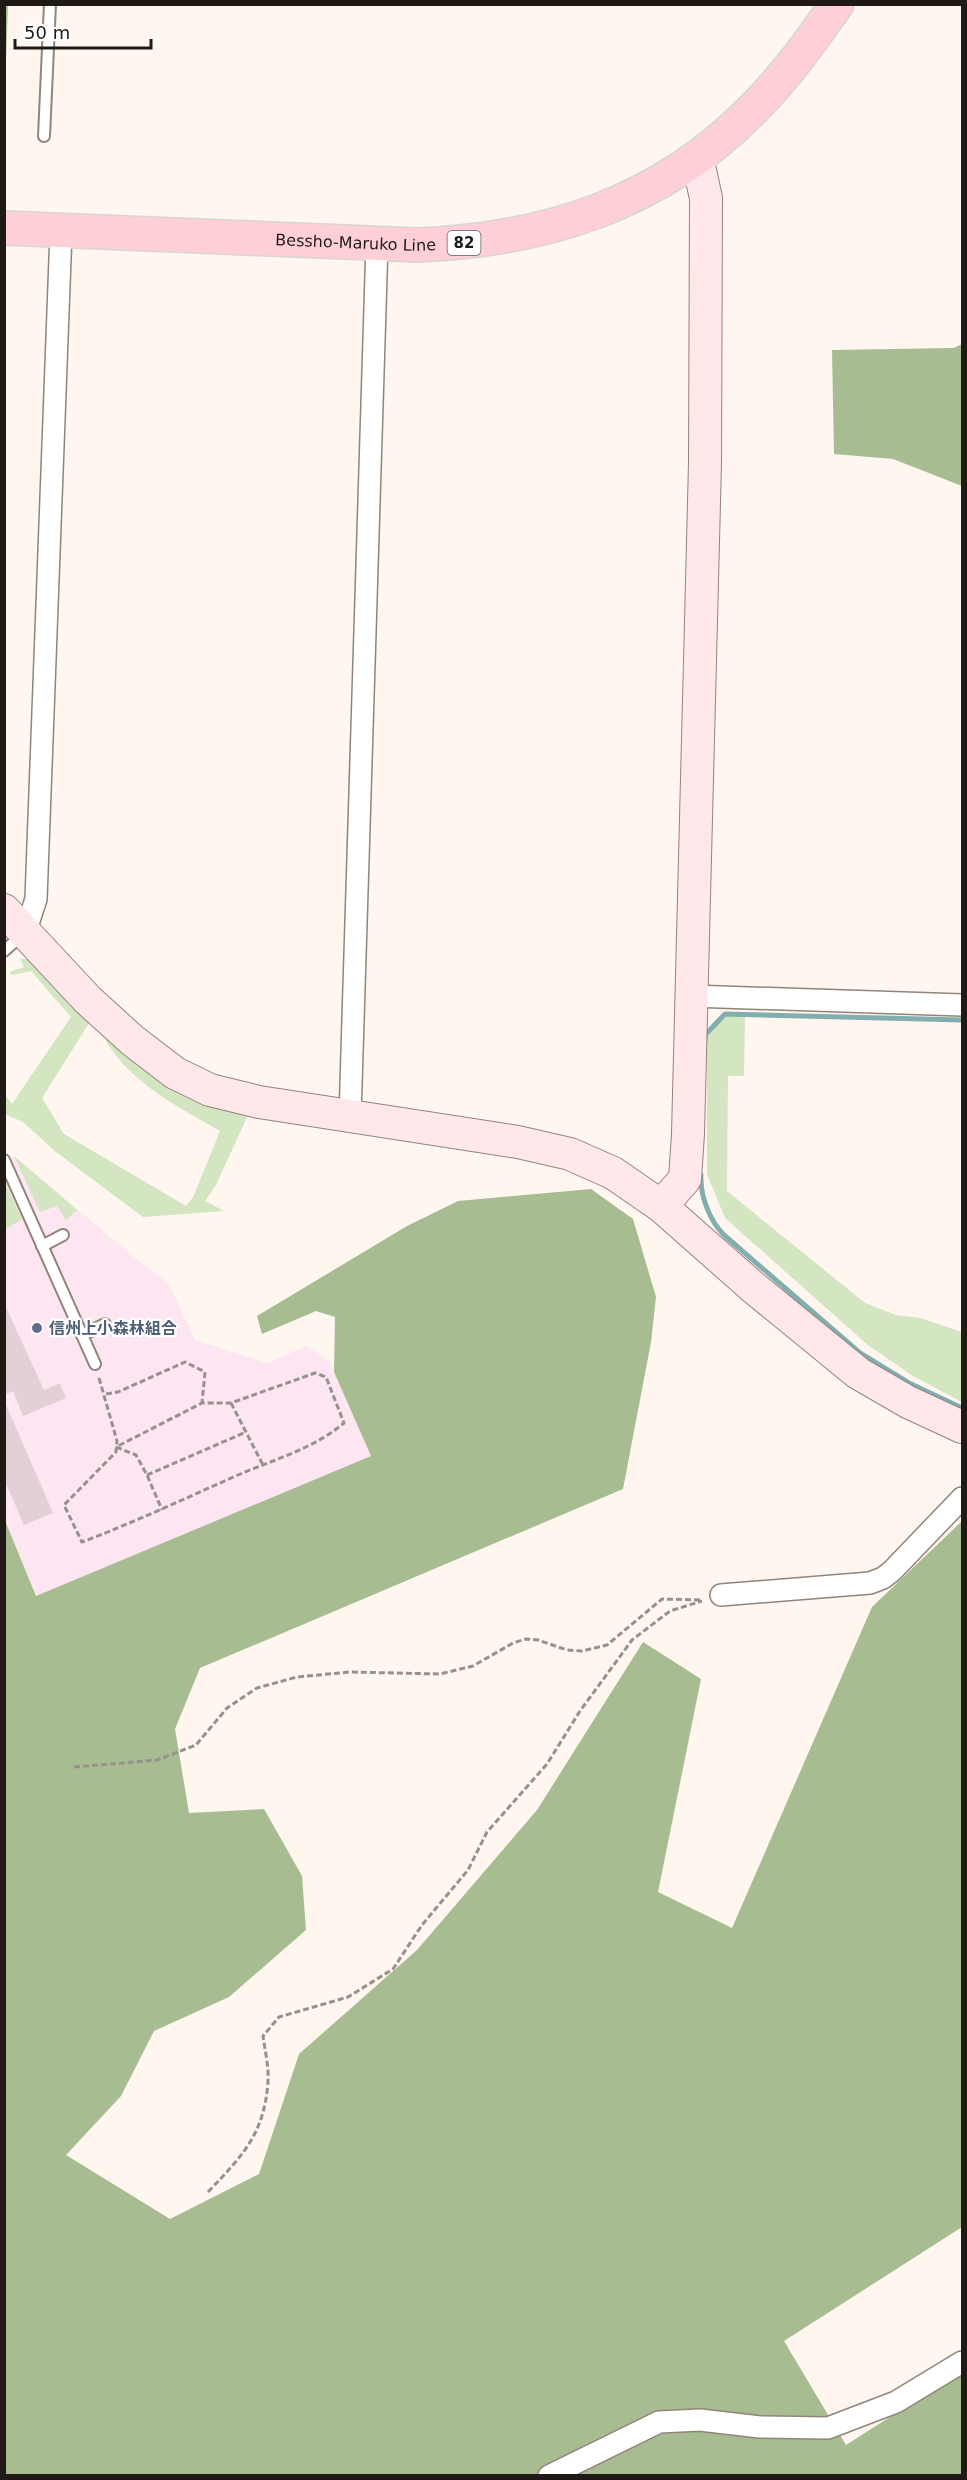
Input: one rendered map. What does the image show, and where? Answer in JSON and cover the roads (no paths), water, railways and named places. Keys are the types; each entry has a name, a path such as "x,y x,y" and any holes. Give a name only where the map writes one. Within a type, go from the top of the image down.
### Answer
{"main road":[{"name":"Bessho-Maruko Line","path":"4,228 376,243 461,243 563,225 654,186 727,134 773,88 796,61 837,4"}],"street":[{"path":"661,1206 685,1179 705,463 706,198 697,157"},
{"path":"15,942 36,899 61,232"},
{"path":"350,1116 376,243"},
{"path":"4,910 15,942 175,1073 210,1090 259,1102 518,1142 570,1155 613,1173 661,1206 754,1288 858,1373 908,1402 963,1427"},
{"path":"691,996 963,1005"},
{"path":"721,1595 858,1584 883,1578 963,1498"},
{"path":"549,2475 659,2422 700,2420 760,2427 828,2428 896,2402 963,2362"}],"lane":[{"path":"44,136 50,4"},
{"path":"4,1160 95,1364"},
{"path":"42,1245 63,1235"},
{"path":"82,1335 105,1324"}],"waterway":[{"path":"705,1040 705,1035 725,1014 962,1020"},
{"path":"701,1175 706,1207 724,1235 860,1353 909,1383 962,1408"}],"place":[{"name":"信州上小森林組合","path":"37,1328"}]}
